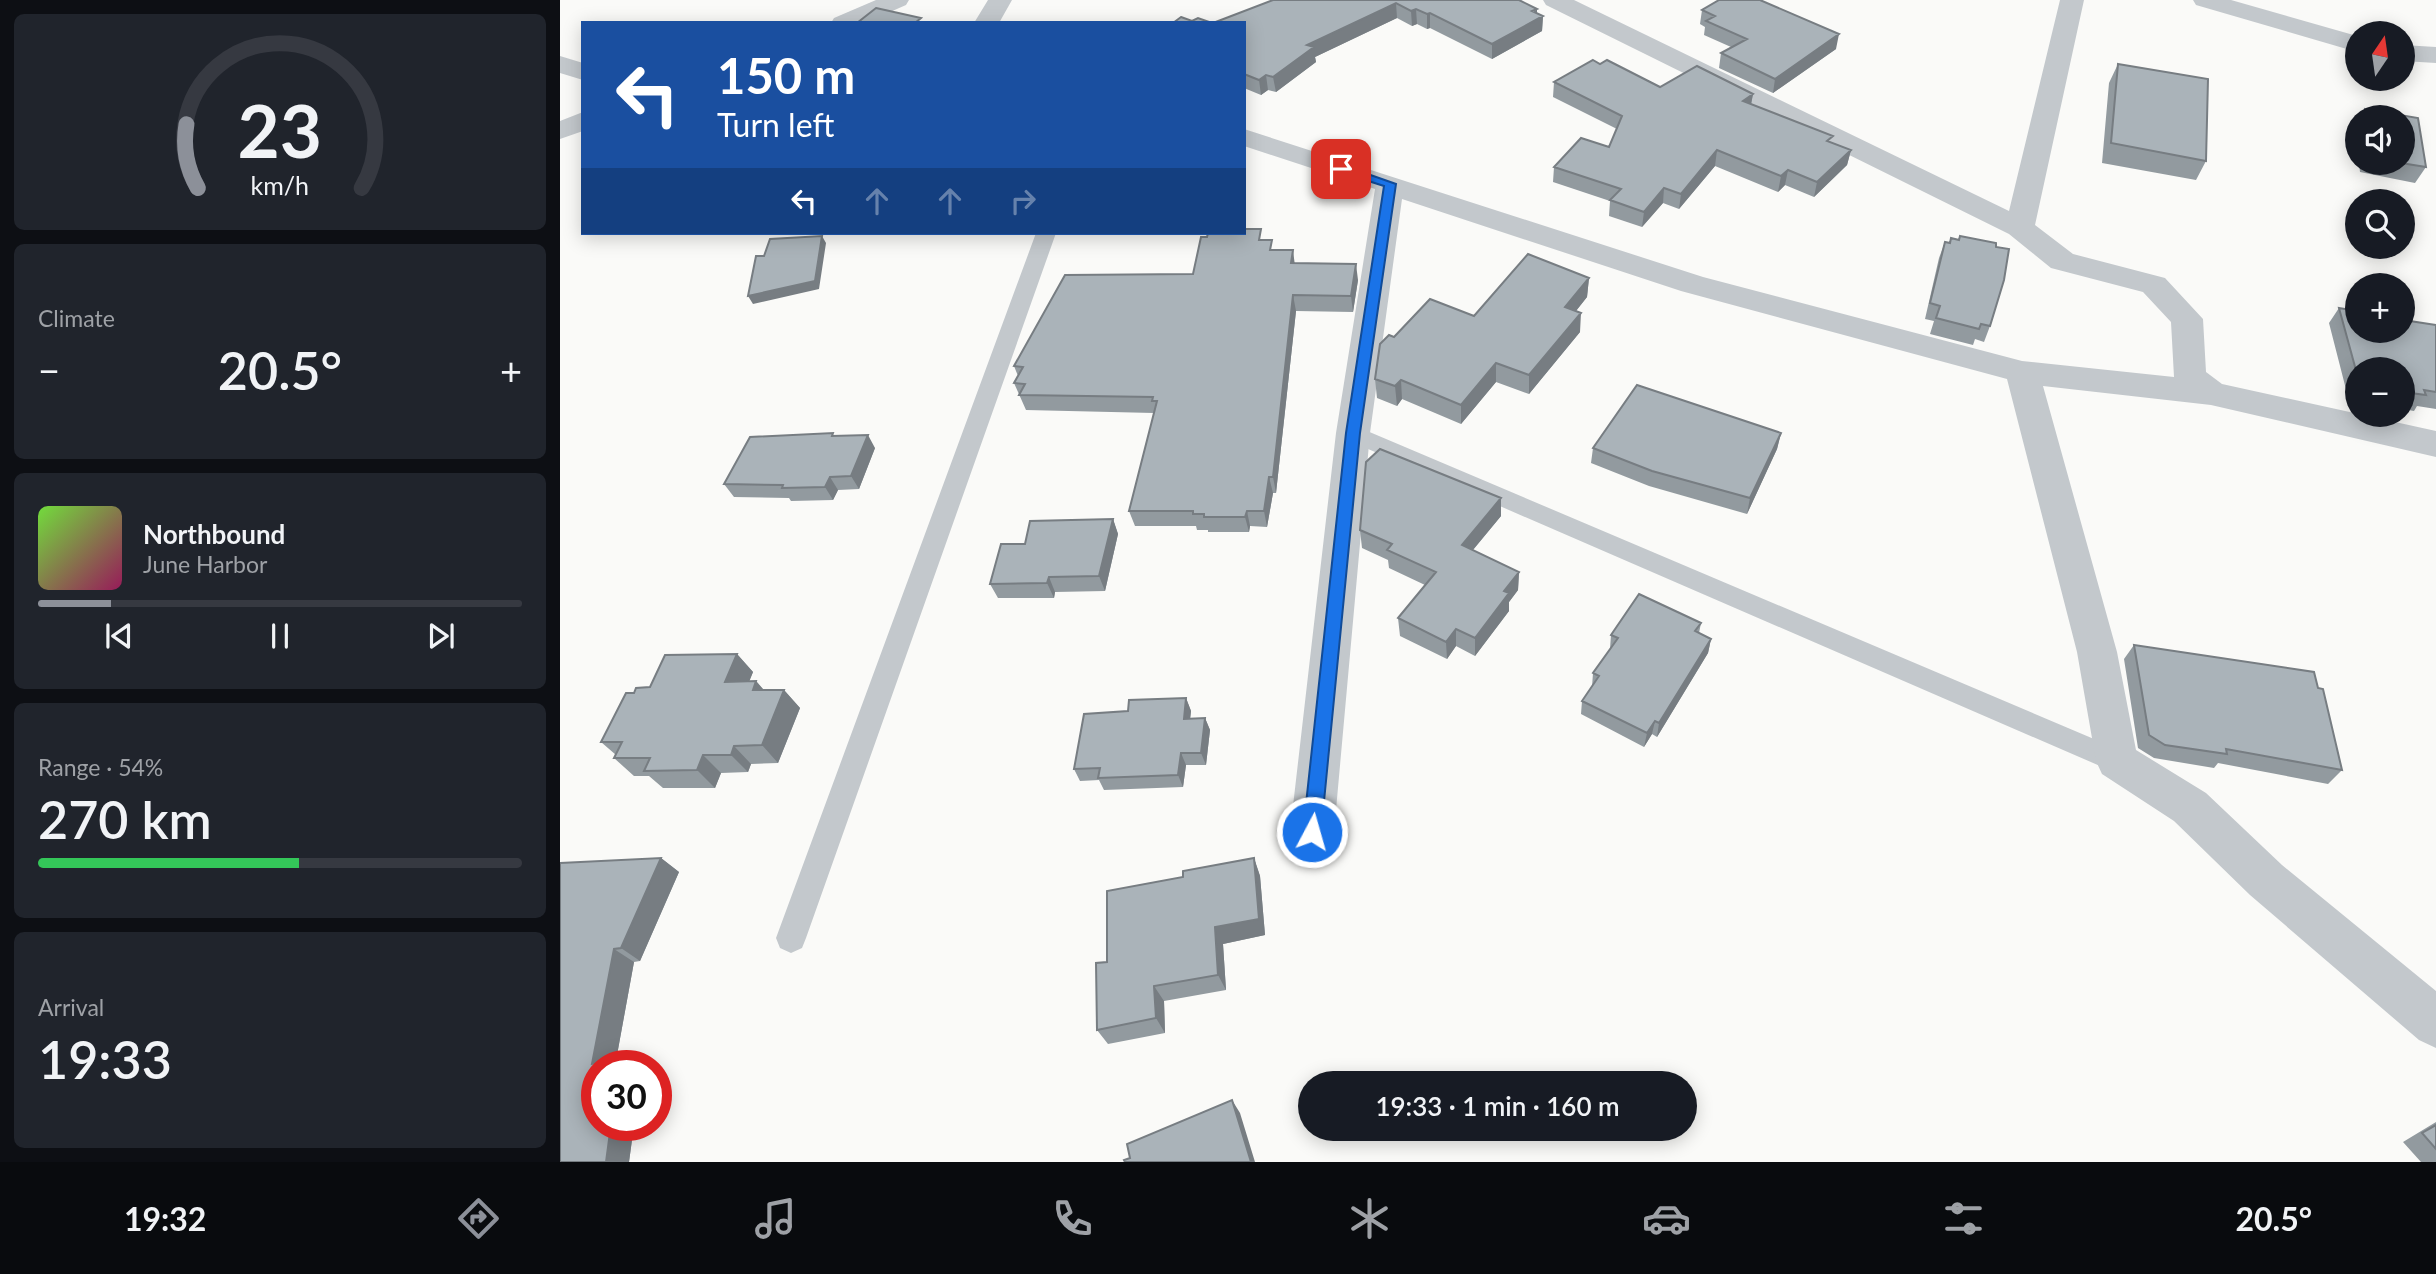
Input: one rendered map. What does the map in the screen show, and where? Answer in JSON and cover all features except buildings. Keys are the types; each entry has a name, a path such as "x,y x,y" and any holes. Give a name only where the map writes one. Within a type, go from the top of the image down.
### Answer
{"street":[{"path":"849,21 897,0"},
{"path":"987,21 1000,0"},
{"path":"1555,0 2021,228 2062,261 2154,285 2187,319 2190,376 2211,393"},
{"path":"2021,228 2072,0"},
{"path":"2205,0 2345,41"},
{"path":"2415,54 2436,55"},
{"path":"560,64 581,71"},
{"path":"560,131 581,121"},
{"path":"1246,138 1692,284 2022,372 2211,393 2436,444"},
{"path":"1312,832 1353,433 1390,184"},
{"path":"2022,372 2097,652 2117,761 2190,807 2266,880 2436,1023"}],"lane":[{"path":"791,938 1045,235"},
{"path":"1353,433 2117,761"}],"route":[{"path":"1312,832 1353,433 1390,184 1341,169"}]}
